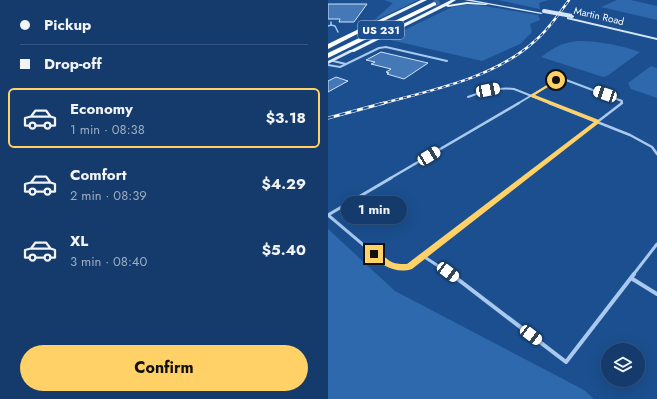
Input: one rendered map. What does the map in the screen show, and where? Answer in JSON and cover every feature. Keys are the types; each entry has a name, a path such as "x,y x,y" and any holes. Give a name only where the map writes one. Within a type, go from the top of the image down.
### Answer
{"highway":[{"name":"US 231","path":"328,52 429,2"},
{"name":"US 231","path":"329,61 429,2"},
{"path":"328,46 358,31"},
{"path":"329,61 352,51"}],"main road":[{"path":"429,2 443,6 454,0"},
{"name":"Martin Road","path":"466,0 488,1 657,36"},
{"path":"358,31 429,2 461,4 488,1"},
{"name":"Martin Road","path":"488,1 543,12"},
{"path":"352,51 429,2 443,3 443,6"},
{"name":"Martin Road","path":"570,17 657,39"}],"lane":[{"path":"328,26 331,24 335,26 338,32"},
{"path":"329,61 340,67 379,48 386,47 447,61"},
{"path":"329,61 346,64"},
{"path":"561,79 622,101 622,103 597,122 409,267 397,267 386,264 328,215 556,80 561,79"},
{"path":"468,97 488,90 503,87 514,89 630,135 652,147 657,154"},
{"path":"423,256 448,272 566,362 657,244"},
{"path":"631,278 657,294"}],"shaded area":[{"path":"384,0 418,0 372,22 393,3"},
{"path":"498,0 548,0 539,3 540,9"},
{"path":"617,0 631,0 657,6 657,20 601,7"},
{"path":"478,5 538,15 540,20 530,24 532,32 520,44 482,61 386,39 452,7"},
{"path":"578,41 609,44 640,52 607,76 603,77 541,57 558,46"},
{"path":"651,66 657,68 657,98 631,89 628,83"},
{"path":"328,229 395,291 584,390 594,399 328,399"}],"building":[{"path":"328,4 367,4 354,22 339,22 340,19 328,19"},
{"path":"381,52 428,63 404,79 387,74 389,73 386,72 391,69 371,64 375,62 366,60"},
{"path":"336,77 348,81 328,92 328,81"}],"tunnel":[{"path":"434,4 442,0"}],"railway":[{"path":"380,104 442,88 483,73 502,64 520,53 541,36 569,0"},
{"path":"328,118 384,103"}],"route":[{"path":"374,254 386,264 397,267 409,267 597,122 531,96 556,80"}]}
